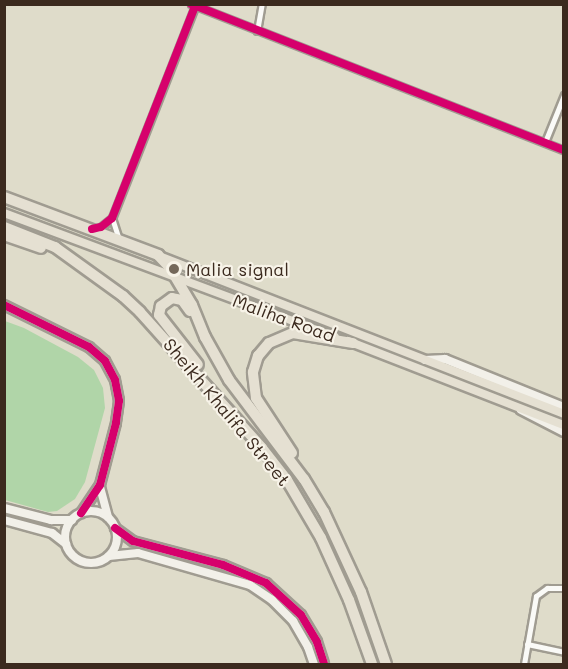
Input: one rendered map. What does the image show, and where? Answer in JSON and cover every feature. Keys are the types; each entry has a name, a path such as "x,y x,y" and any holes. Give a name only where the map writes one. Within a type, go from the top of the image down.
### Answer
{"highway":[{"path":"4,197 158,255"},
{"name":"Sheikh Khalifa Street","path":"4,227 55,247 140,312 245,429 286,480 321,538 349,600 372,664"},
{"path":"4,235 47,250 87,270"},
{"name":"Sheikh Khalifa Street","path":"158,255 177,278 205,337 238,394 318,500 341,546 370,616 386,664"},
{"path":"205,337 182,300 172,298 161,306 161,320 241,419 245,429"},
{"path":"296,468 292,452 256,398 252,381 255,364 269,343 293,333 352,343"}],"main road":[{"name":"Maliha Road","path":"4,213 564,425"},
{"name":"Maliha Road","path":"158,255 564,414"}],"street":[{"path":"257,31 262,4"},
{"path":"92,229 101,227 112,218 193,5 564,150"},
{"path":"545,142 564,95"},
{"path":"112,218 119,239"},
{"path":"4,305 89,347 111,370 118,390 119,412 100,485 81,513 72,520 66,531 66,544"},
{"path":"423,360 436,358 445,360 564,407"},
{"path":"518,407 532,418 564,432"},
{"path":"100,485 108,517 115,528 133,541 231,568 266,583 301,615 317,642 324,664"},
{"path":"4,508 51,520 72,520"},
{"path":"81,513 100,512 108,517"},
{"path":"4,520 52,533 66,544 75,558 88,562 96,562 109,556 138,553 250,585 272,600 293,621 314,664"},
{"path":"109,556 116,543 115,528"},
{"path":"524,664 536,596 547,588 564,588"},
{"path":"527,644 564,652"}],"green space":[{"path":"5,321 24,328 78,357 94,370 103,388 105,408 85,482 75,499 57,511 48,512 5,500"}],"cycle path":[{"path":"191,4 564,150"},
{"path":"92,229 101,227 112,218 195,6"},
{"path":"4,305 89,347 105,361 115,380 119,401 116,423 100,485 81,513"},
{"path":"115,528 133,541 223,565 266,583 301,615 317,642 324,664"}],"place":[{"name":"Malia signal","path":"174,269"}]}
